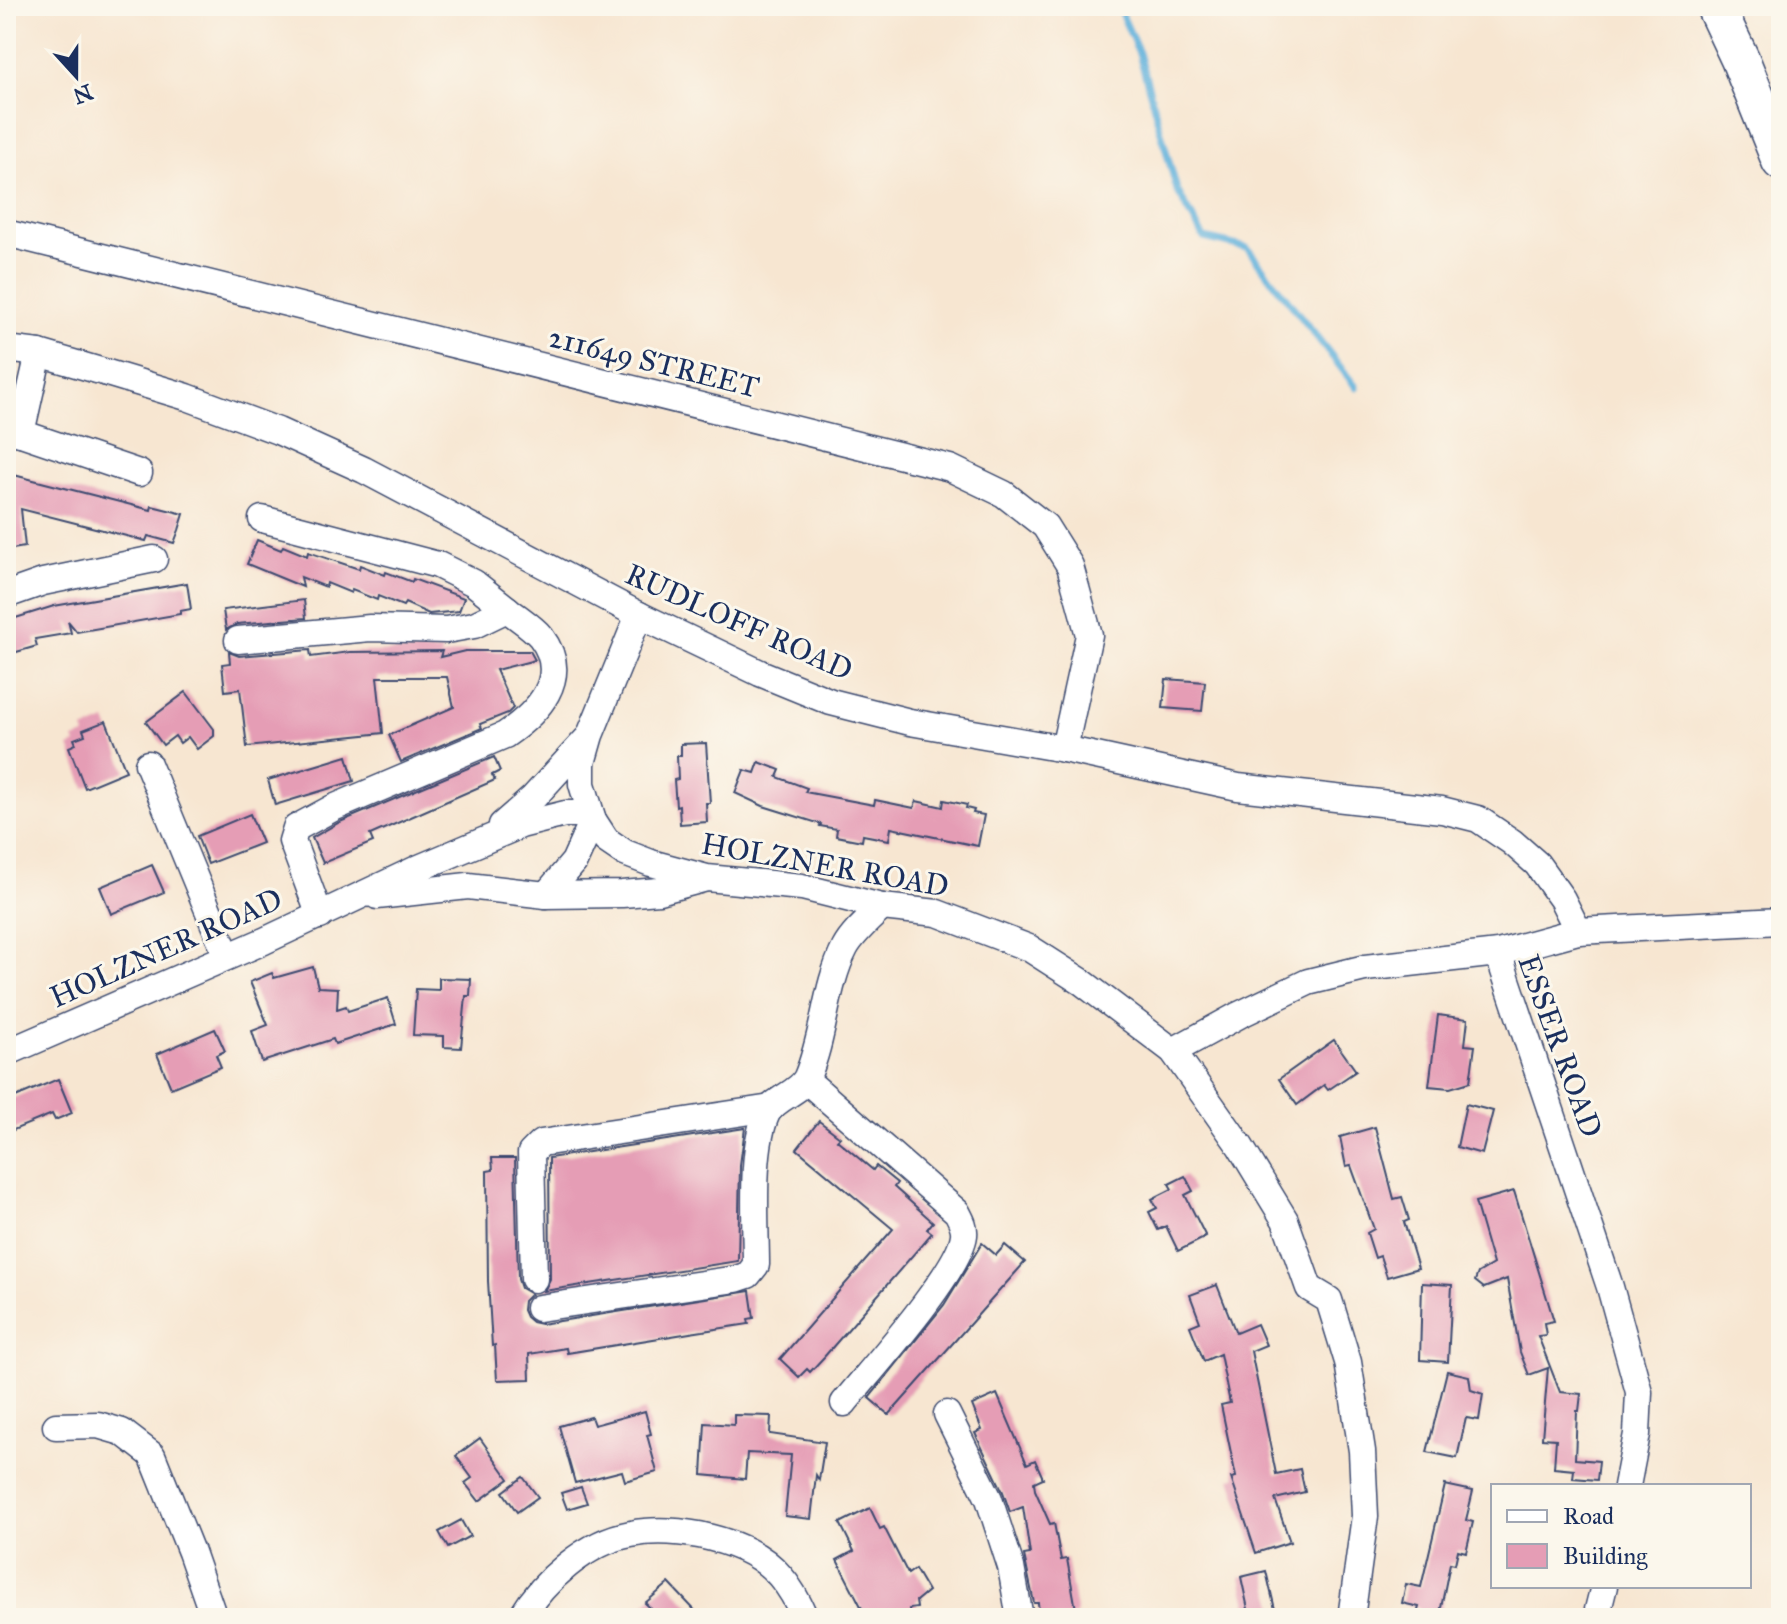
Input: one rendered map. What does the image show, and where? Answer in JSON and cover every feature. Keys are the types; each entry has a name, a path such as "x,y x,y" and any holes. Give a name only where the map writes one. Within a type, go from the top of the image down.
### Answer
{"highway":[{"path":"1715,6 1781,161"}],"street":[{"name":"211649 STREET","path":"6,233 950,468 1004,494 1045,526 1070,566 1082,601 1089,635 1064,749"},
{"name":"RUDLOFF ROAD","path":"6,349 39,353 187,397 278,431 364,470 639,615 760,673 831,702 910,722 1064,749 1238,787 1419,807 1478,819 1537,864 1562,899 1578,931"},
{"path":"39,353 14,431 139,473"},
{"path":"262,519 411,556 474,583 541,637 550,656 554,678 545,698 528,719 505,735 333,808 296,828 292,841 320,916"},
{"path":"6,595 43,582 154,559"},
{"path":"238,640 370,628 446,630 474,625 507,609"},
{"name":"HOLZNER ROAD","path":"639,615 590,735 582,763 582,784 593,820 606,840 625,853 651,863 707,878 802,887 882,907 937,913 1029,948 1082,982 1173,1051 1240,1146 1285,1220 1309,1288 1329,1300 1345,1350 1356,1399 1365,1516 1351,1618"},
{"path":"476,844 514,816 590,735"},
{"path":"140,768 221,959"},
{"path":"360,896 521,825 558,815 579,814 593,820 574,862 546,895"},
{"name":"HOLZNER ROAD","path":"6,1053 360,896 468,886 546,895 659,891 707,878"},
{"path":"534,1279 531,1153 534,1148 545,1141 771,1108 806,1080 834,976 846,945 882,907"},
{"path":"1498,953 1578,931 1781,921"},
{"name":"ESSER ROAD","path":"1173,1051 1308,982 1365,968 1498,953 1610,1287 1639,1392 1637,1434 1627,1484"},
{"path":"806,1080 957,1212 963,1222 964,1233 959,1252 939,1286 844,1403"},
{"path":"539,1308 748,1275 756,1265 759,1143 771,1108"},
{"path":"947,1414 989,1499 1011,1567 1020,1618"},
{"path":"56,1426 98,1425 122,1432 152,1455 214,1618"},
{"path":"521,1618 535,1595 567,1565 599,1545 629,1534 667,1531 707,1536 742,1548 779,1574 805,1618"},
{"path":"1596,1618 1604,1588"}],"building":[{"path":"6,473 151,510 152,506 184,514 174,543 148,536 146,541 21,509 25,547 6,550"},
{"path":"257,540 281,550 283,546 307,556 308,552 359,569 360,565 385,575 386,572 412,582 413,579 464,598 459,611 429,614 405,603 403,606 378,596 377,600 301,577 303,587 247,564"},
{"path":"187,583 191,609 180,611 180,614 77,632 68,621 71,633 35,639 37,646 13,653 10,645 6,647 6,621 54,606"},
{"path":"304,600 306,618 237,624 226,630 223,610"},
{"path":"310,650 311,657 350,652 442,651 440,657 465,651 530,651 535,660 496,670 513,708 508,713 480,724 482,728 401,762 389,735 454,707 447,677 377,677 383,733 247,747 240,689 225,691 222,664 230,663 229,652 239,656"},
{"path":"1166,679 1205,682 1202,711 1163,708"},
{"path":"186,692 214,729 214,736 197,749 188,737 180,743 175,736 163,745 146,722"},
{"path":"106,721 126,771 85,788 69,747 76,744 74,739 85,735 83,730"},
{"path":"706,743 710,803 706,803 707,822 680,824 674,780 678,779 677,756 681,756 681,744"},
{"path":"347,756 354,781 275,805 268,780"},
{"path":"494,757 500,771 492,775 495,780 370,835 373,842 323,863 312,838 340,822"},
{"path":"759,762 780,770 777,777 807,788 805,792 874,805 875,800 914,808 916,801 943,807 944,800 967,805 966,808 974,810 973,813 984,815 978,846 891,828 889,840 863,835 862,841 836,836 837,829 763,806 735,793 744,770 755,773"},
{"path":"250,814 262,843 208,864 197,836"},
{"path":"152,865 164,892 111,914 100,887"},
{"path":"313,967 318,987 338,988 337,1009 346,1006 348,1011 388,998 396,1024 335,1044 333,1039 262,1062 252,1031 268,1025 250,982 272,973 274,978"},
{"path":"439,978 471,979 470,996 466,996 461,1048 444,1047 444,1036 413,1035 416,989 439,990"},
{"path":"1438,1015 1468,1019 1465,1045 1475,1046 1470,1082 1450,1088 1429,1086"},
{"path":"215,1029 225,1051 216,1055 221,1067 171,1088 157,1054"},
{"path":"1334,1040 1356,1071 1328,1090 1324,1085 1297,1105 1279,1079"},
{"path":"58,1079 72,1113 55,1120 52,1114 11,1131 6,1119 6,1101"},
{"path":"1466,1104 1493,1111 1482,1154 1457,1147"},
{"path":"819,1121 873,1170 876,1166 897,1183 894,1187 933,1222 927,1229 932,1233 824,1357 810,1372 807,1369 799,1377 780,1359 893,1229 797,1149"},
{"path":"1375,1127 1394,1199 1402,1197 1409,1220 1404,1222 1418,1268 1387,1277 1380,1256 1375,1258 1367,1233 1374,1229 1351,1166 1346,1167 1340,1137"},
{"path":"745,1128 740,1165 738,1261 544,1291 550,1279 549,1158"},
{"path":"492,1158 515,1158 518,1279 521,1288 531,1294 524,1301 523,1310 532,1322 541,1324 750,1291 754,1318 748,1319 749,1324 567,1353 566,1348 529,1354 530,1379 497,1380 488,1281 487,1171 493,1170"},
{"path":"1185,1176 1193,1191 1185,1195 1206,1237 1178,1251 1166,1226 1158,1230 1149,1212 1157,1208 1152,1199 1172,1189 1169,1184"},
{"path":"1514,1191 1554,1321 1544,1323 1546,1335 1538,1336 1560,1392 1581,1394 1577,1411 1575,1459 1599,1461 1597,1480 1573,1478 1574,1470 1554,1468 1556,1439 1542,1438 1548,1368 1529,1375 1520,1352 1507,1279 1484,1288 1475,1281 1478,1273 1493,1264 1475,1202"},
{"path":"982,1243 996,1255 1005,1245 1025,1262 889,1415 869,1398 944,1305"},
{"path":"1422,1283 1452,1285 1448,1362 1420,1360"},
{"path":"1217,1285 1236,1333 1257,1324 1266,1345 1251,1351 1276,1474 1300,1469 1305,1492 1275,1499 1290,1542 1256,1553 1231,1478 1236,1477 1221,1405 1230,1403 1220,1354 1204,1361 1190,1326 1200,1322 1190,1295"},
{"path":"1447,1371 1469,1376 1471,1390 1483,1394 1479,1420 1466,1418 1457,1458 1427,1452"},
{"path":"997,1394 1027,1464 1035,1460 1043,1478 1034,1482 1035,1490 1050,1524 1054,1523 1061,1560 1067,1559 1077,1615 1040,1618 1038,1603 1034,1603 1024,1555 1030,1554 1023,1507 1010,1512 975,1433 982,1430 972,1405"},
{"path":"645,1411 651,1434 647,1435 657,1472 625,1481 622,1471 575,1483 559,1426 591,1417 594,1425"},
{"path":"734,1415 771,1416 770,1434 825,1442 819,1480 816,1475 811,1519 785,1516 791,1455 747,1453 745,1479 702,1475 705,1423 734,1425"},
{"path":"480,1438 509,1479 479,1501 465,1483 472,1478 456,1456"},
{"path":"523,1477 538,1497 517,1512 503,1492"},
{"path":"1445,1485 1473,1491 1466,1520 1473,1522 1466,1552 1458,1550 1455,1564 1450,1563 1439,1618 1416,1618 1419,1607 1402,1603 1406,1584 1421,1587"},
{"path":"581,1487 587,1503 567,1509 561,1493"},
{"path":"870,1508 880,1529 884,1527 908,1574 915,1569 928,1591 916,1601 917,1608 909,1609 910,1618 867,1618 837,1560 854,1551 840,1523"},
{"path":"461,1520 470,1536 448,1548 439,1532"},
{"path":"1266,1571 1277,1618 1250,1618 1241,1577"},
{"path":"669,1583 702,1618 661,1618 645,1603"}],"waterway":[{"path":"1118,6 1139,53 1177,190 1204,238 1247,248 1356,387"}]}
